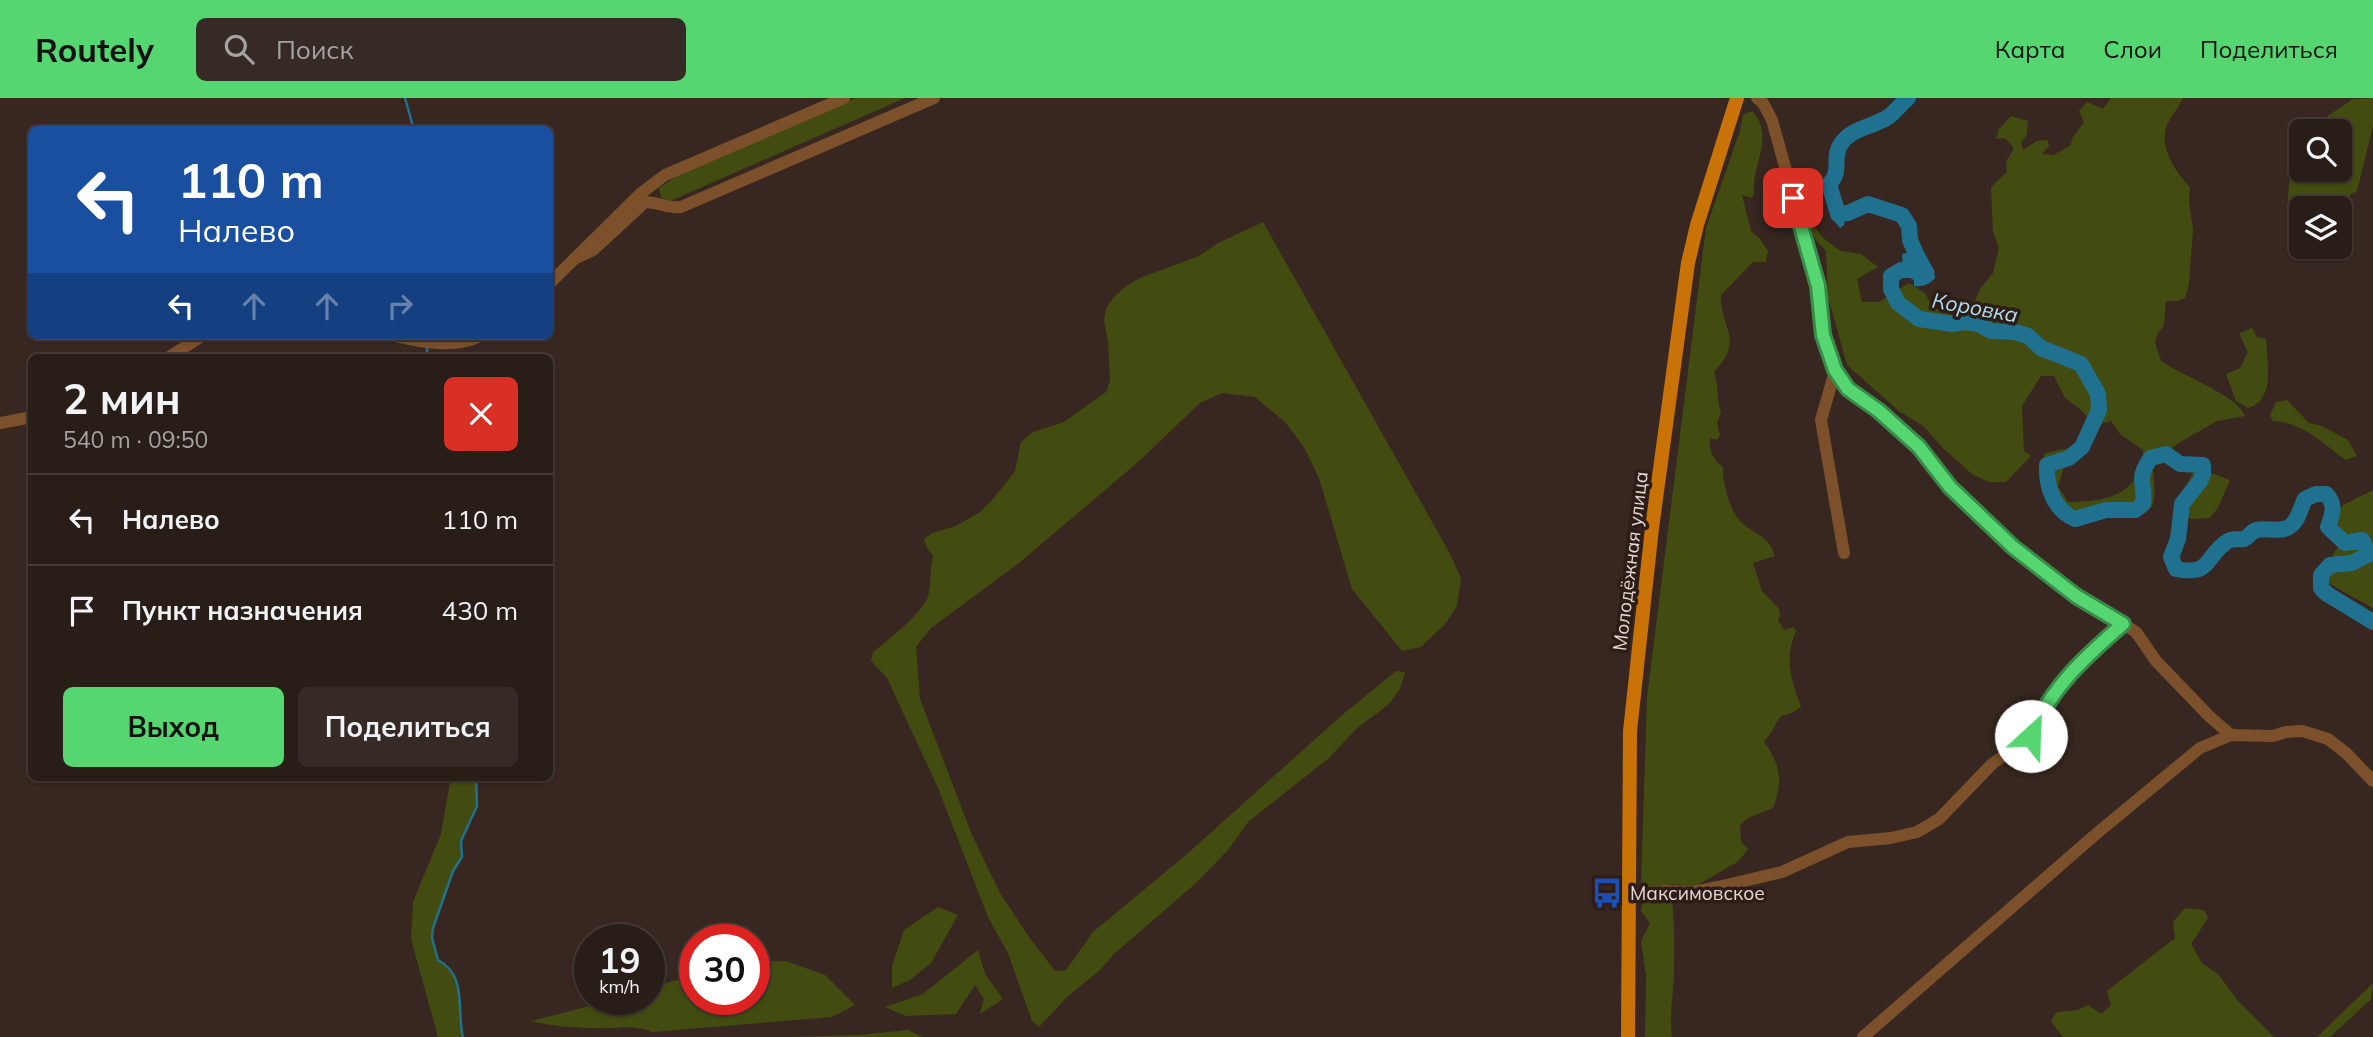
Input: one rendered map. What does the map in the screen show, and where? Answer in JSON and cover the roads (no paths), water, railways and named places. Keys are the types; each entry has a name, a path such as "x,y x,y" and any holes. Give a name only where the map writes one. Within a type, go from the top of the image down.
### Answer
{"main road":[{"name":"Молодёжная улица","path":"1628,1037 1630,731 1653,528 1684,289 1697,225 1737,98"}],"street":[{"path":"553,280 640,194 665,175 844,98"},
{"path":"574,259 593,250 645,202 681,207 934,98"},
{"path":"1757,98 1763,103 1772,120 1818,286 1823,335 1835,370 1848,389 1879,411 1919,447 1950,487 2013,547 2076,596 2136,632 2156,661 2231,735"},
{"path":"174,354 196,340"},
{"path":"411,340 468,340"},
{"path":"1835,370 1821,420 1844,553"},
{"path":"0,423 28,418"},
{"path":"1629,895 1667,891 1693,892 1718,887 1782,872 1848,842 1891,838 1917,832 1939,819 1992,764 2031,736 2047,702 2064,679 2123,624"},
{"path":"1864,1037 2096,834 2200,748 2231,735 2273,736 2302,730 2328,739 2373,781"}],"water":[{"path":"1831,190 1839,208 1847,212 1844,225 1840,228 1831,217 1828,193"},
{"path":"1918,250 1924,252 1934,270 1935,278 1926,285 1914,286 1914,280 1904,269 1902,254"}],"waterway":[{"path":"405,98 413,126"},
{"name":"Коровка","path":"1908,98 1888,117 1850,134 1841,144 1835,174 1829,184 1838,214 1848,213 1868,204 1902,215 1909,226 1910,240 1920,263 1913,270 1901,270 1891,276 1891,289 1898,303 1919,319 1952,324 1965,322 1978,324 1991,331 2015,332 2028,336 2041,348 2081,364 2098,394 2099,410 2082,447 2069,458 2047,465 2050,489 2062,510 2075,519 2106,510 2135,510 2143,504 2143,471 2151,458 2166,454 2180,464 2203,465 2200,481 2182,504 2178,539 2171,557 2176,569 2196,570 2230,540 2244,539 2257,530 2281,530 2289,527 2297,518 2305,499 2316,494 2326,494 2333,509 2328,527 2345,543 2362,540 2369,554 2352,563 2330,565 2321,575 2321,588 2373,622"},
{"path":"427,346 427,354"},
{"path":"463,1037 457,984 454,975 438,960 432,938 453,871 462,857 461,841 477,806 476,781"}],"place":[{"name":"Максимовское","path":"1607,893"}]}
